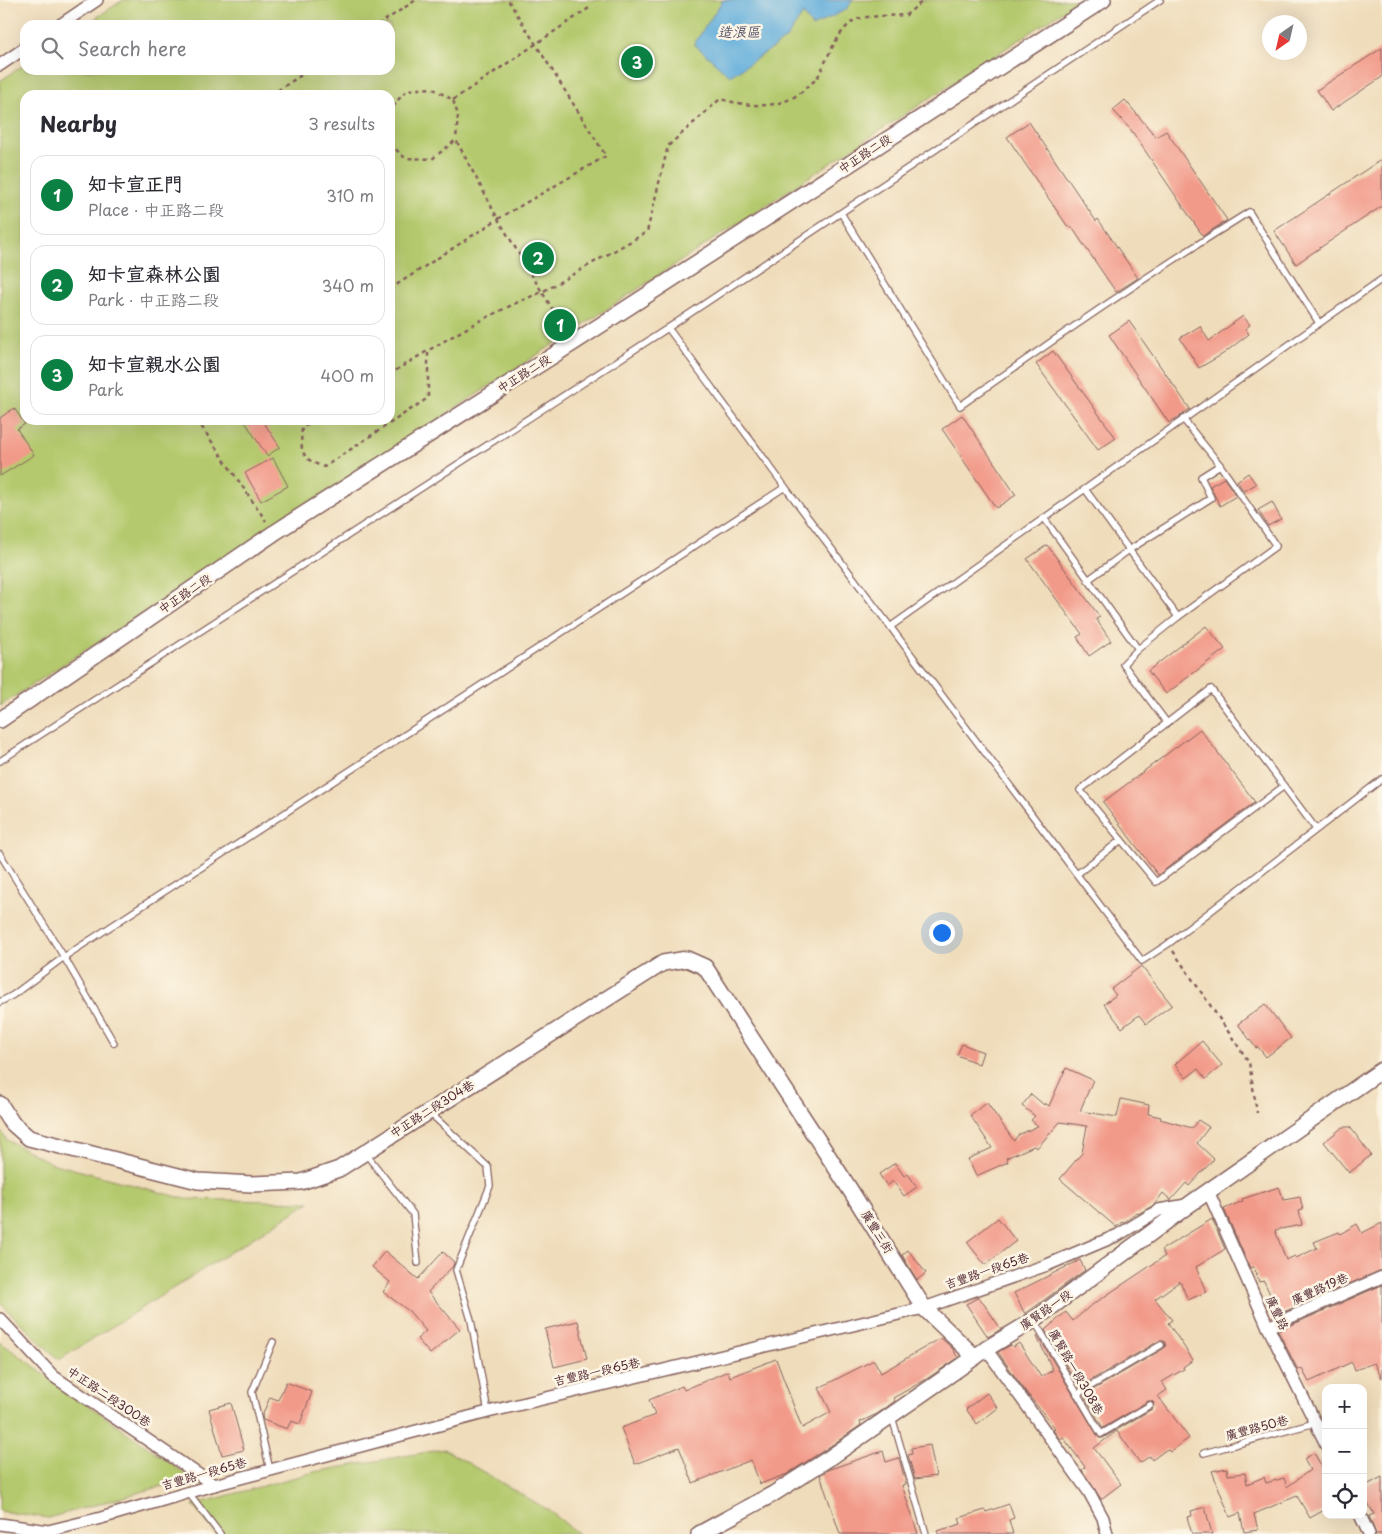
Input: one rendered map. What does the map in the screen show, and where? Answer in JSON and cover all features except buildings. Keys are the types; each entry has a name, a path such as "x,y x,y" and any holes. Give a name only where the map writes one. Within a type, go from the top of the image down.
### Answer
{"street":[{"path":"67,20 97,0"},
{"name":"中正路二段","path":"0,720 274,533 573,343 1103,0"},
{"path":"0,65 20,51"},
{"name":"中正路二段304巷","path":"0,1104 12,1123 29,1138 198,1180 252,1184 301,1182 339,1169 663,963 687,959 704,967 790,1098"},
{"name":"廣賢路一段","path":"699,1534 781,1489 831,1457 981,1353 1034,1320 1190,1204 1382,1070"},
{"name":"廣豐三街","path":"790,1098 924,1308 981,1353 1089,1492 1103,1518 1107,1534"},
{"name":"廣豐路","path":"1208,1192 1268,1327 1322,1435"},
{"name":"吉豐路一段65巷","path":"0,1524 48,1533 187,1492 488,1412 924,1308 1056,1261 1118,1235 1159,1210 1190,1204"},
{"name":"廣豐路19巷","path":"1268,1327 1382,1277"},
{"name":"中正路二段300巷","path":"0,1319 54,1376 214,1485"},
{"path":"1362,1519 1369,1534"}],"lane":[{"path":"0,760 668,328 1160,0"},
{"path":"841,213 960,406 1189,249 1249,212 1319,324"},
{"path":"890,626 1382,279"},
{"path":"668,328 785,487 1142,962 1168,944 1382,778"},
{"path":"1167,723 1123,664 1138,649 1178,617 1276,546 1220,466 1183,419"},
{"path":"1088,580 1129,550 1211,498 1201,477 1220,466"},
{"path":"0,1002 12,996 64,957 785,487"},
{"path":"1085,489 1178,617"},
{"path":"1044,518 1138,649"},
{"path":"1284,786 1156,882 1080,790 1211,689 1284,786 1316,829"},
{"path":"1077,874 1121,840"},
{"path":"0,854 64,957 114,1043"},
{"path":"428,1112 488,1166 490,1186 456,1270 471,1320 488,1412"},
{"path":"364,1153 413,1214 418,1263"},
{"name":"廣賢路一段308巷","path":"1034,1320 1101,1434 1150,1405"},
{"path":"270,1470 252,1392 273,1342"},
{"path":"1077,1394 1161,1345"},
{"path":"892,1415 926,1534"},
{"name":"廣豐路50巷","path":"1204,1453 1316,1422"},
{"path":"187,1492 220,1534"}],"path":[{"path":"386,20 416,0"},
{"path":"395,286 498,220 606,156 508,0"},
{"path":"395,371 518,301 542,292 647,232 668,146 720,99 745,105 774,105 798,96 819,76 834,42 854,20 880,16 906,16 924,0"},
{"path":"453,100 592,6"},
{"path":"279,90 302,75"},
{"path":"395,104 407,90 432,88 453,100 458,115 456,140 498,220 573,343"},
{"path":"395,149 405,158 432,159 456,140"},
{"path":"395,420 428,398 428,351"},
{"path":"201,425 274,533"},
{"path":"307,425 302,428 300,447 309,462 324,467 387,425"},
{"path":"1168,944 1249,1062 1256,1113"}],"green space":[{"path":"123,0 1080,0 0,706 0,81 20,67 20,75 395,75 395,20 93,20"},
{"path":"0,1130 7,1140 51,1163 186,1199 310,1202 59,1360 0,1303"},
{"path":"0,1342 191,1478 48,1518 0,1511"},
{"path":"444,1449 550,1511 578,1534 216,1534 193,1505 314,1472"}],"water":[{"name":"造浪區","path":"723,0 853,0 847,9 812,27 803,14 785,40 730,76 694,44"}],"place":[{"name":"知卡宣親水公園","path":"637,62"},
{"name":"知卡宣森林公園","path":"538,258"},
{"name":"知卡宣正門","path":"560,325"}]}
